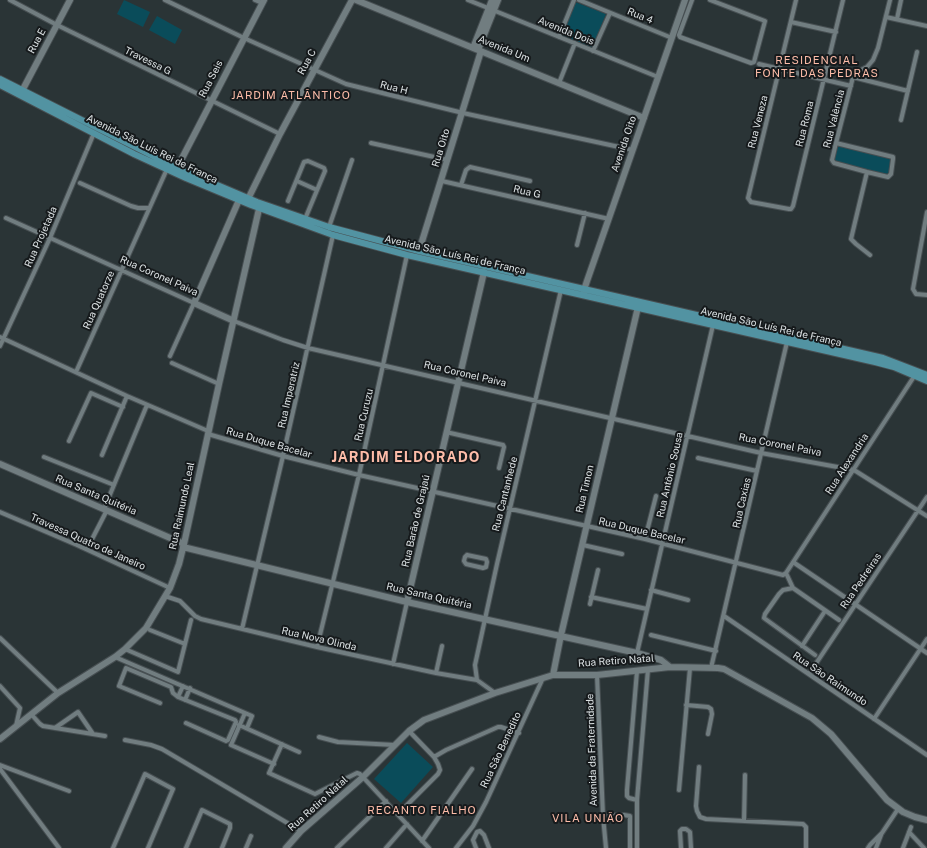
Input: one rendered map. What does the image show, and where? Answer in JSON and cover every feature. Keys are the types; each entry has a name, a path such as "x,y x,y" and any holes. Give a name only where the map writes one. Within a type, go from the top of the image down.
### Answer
{"main road":[{"name":"Avenida São Luís Rei de França","path":"0,79 177,168 248,199 258,205 334,235 407,255 561,290 584,292 638,308 875,362 927,381"},
{"name":"Avenida São Luís Rei de França","path":"0,85 167,169 239,200 372,240 419,252 584,292 883,358 927,375"}],"street":[{"name":"Travessa G","path":"10,0 57,25 280,134"},
{"name":"Rua E","path":"22,91 70,0"},
{"name":"Rua H","path":"165,0 350,86 463,113 633,150"},
{"path":"255,0 263,2"},
{"name":"Rua C","path":"248,199 280,134 352,0"},
{"name":"Avenida Um","path":"356,0 644,118"},
{"name":"Avenida Dois","path":"468,0 658,77"},
{"path":"491,9 492,0"},
{"path":"491,9 498,0"},
{"path":"559,37 574,0"},
{"name":"Rua 4","path":"579,0 672,38"},
{"path":"591,5 593,0"},
{"name":"Avenida Oito","path":"584,292 658,77 672,38 684,13 685,0"},
{"path":"692,0 684,13 679,35 680,37 751,63 754,62 765,21 710,0"},
{"name":"Rua Veneza","path":"750,201 748,198 796,0"},
{"name":"Rua Roma","path":"750,201 789,209 792,208 843,0"},
{"path":"890,0 878,48 873,60 868,66 857,72 853,77 908,91"},
{"path":"897,19 901,0"},
{"name":"Rua Seis","path":"177,168 263,2"},
{"name":"Rua Oito","path":"419,252 463,113 477,49 491,9"},
{"path":"593,51 610,13"},
{"path":"886,17 927,26"},
{"path":"791,22 836,32"},
{"path":"558,83 574,43"},
{"path":"901,120 917,52"},
{"path":"759,64 851,86"},
{"name":"Rua Valência","path":"853,77 832,162 867,172"},
{"name":"Rua Projetada","path":"0,346 2,338 50,238 94,133"},
{"path":"371,143 448,160"},
{"path":"836,143 894,159 891,174 888,176 867,172 851,239 870,255"},
{"path":"329,227 352,160"},
{"path":"288,201 304,162 308,161 325,169 305,219"},
{"path":"461,185 466,170 470,167 530,181"},
{"name":"Rua Quatorze","path":"76,372 167,169"},
{"path":"297,181 317,190"},
{"name":"Rua G","path":"442,181 608,219"},
{"path":"80,183 131,206 138,208 149,208"},
{"path":"170,356 239,200"},
{"name":"Rua Raimundo Leal","path":"0,739 58,693 125,649 146,628 170,588 184,545 234,321 258,205"},
{"path":"927,212 914,289 916,294 927,295"},
{"path":"577,245 585,213"},
{"name":"Rua Coronel Paiva","path":"6,218 234,321 283,340 308,348 761,453 854,470 927,516"},
{"name":"Rua Imperatriz","path":"242,629 334,235"},
{"name":"Rua Curuzu","path":"317,647 359,475 407,255"},
{"path":"481,266 484,272"},
{"name":"Rua Barão de Grajaú","path":"393,664 484,272"},
{"name":"Rua Cantanhede","path":"477,680 475,665 509,510 536,401 561,290"},
{"name":"Rua Timon","path":"553,674 638,308"},
{"name":"Rua Antônio Sousa","path":"637,653 713,325"},
{"name":"Rua Duque Bacelar","path":"2,338 208,432 283,456 433,493 662,543 781,575 786,573"},
{"name":"Rua Caxias","path":"711,668 761,453 777,392 787,342"},
{"path":"172,363 219,384"},
{"name":"Rua Alexandria","path":"793,562 915,376"},
{"path":"69,441 91,393 123,407"},
{"path":"102,454 127,396"},
{"path":"87,549 105,510 147,405"},
{"path":"446,432 503,445 504,447 499,468"},
{"path":"44,457 114,485"},
{"path":"698,458 757,471"},
{"name":"Rua Santa Quitéria","path":"0,464 184,545 256,566 407,602 637,653 661,660 670,667"},
{"path":"645,539 656,496"},
{"name":"Rua Pedreiras","path":"809,674 927,497"},
{"name":"Travessa Quatro de Janeiro","path":"0,512 87,549 170,588"},
{"path":"583,545 622,554"},
{"path":"488,562 486,567 483,568 466,564 464,561 465,557 469,555 486,559 488,562 497,564"},
{"path":"839,620 793,588 786,573 793,562 927,653"},
{"path":"590,604 598,570"},
{"path":"793,588 784,590 779,594 765,614 764,618 815,655"},
{"path":"651,590 688,600"},
{"name":"Rua Nova Olinda","path":"165,596 180,601 195,616 201,619 393,664 477,680"},
{"path":"592,597 647,609"},
{"path":"802,646 825,611"},
{"name":"Rua São Raimundo","path":"724,616 927,755"},
{"path":"125,649 177,672 191,620"},
{"path":"150,630 185,644"},
{"path":"651,635 716,651"},
{"path":"0,638 58,693"},
{"path":"874,719 927,639"},
{"path":"436,673 442,646"},
{"path":"115,657 252,716 246,728"},
{"name":"Rua Retiro Natal","path":"286,848 301,831 363,777 409,730 424,720 495,693 553,674 597,675 670,667 721,669 812,718 821,724 835,738 878,791 898,809 915,817 927,820"},
{"path":"160,703 119,686 126,668 171,687 173,693 178,697 235,720 236,722 228,740 226,741 186,723"},
{"path":"680,790 690,668"},
{"path":"637,848 637,800 648,669"},
{"path":"637,671 627,796 637,800"},
{"name":"Avenida da Fraternidade","path":"597,675 602,816 606,848"},
{"name":"Rua São Benedito","path":"456,848 473,826 519,733 544,677"},
{"path":"477,680 495,693"},
{"path":"0,686 20,708 16,726"},
{"path":"178,697 183,686"},
{"path":"185,700 190,688"},
{"path":"686,704 708,707 711,709 712,714 708,734"},
{"path":"55,728 78,712 93,734"},
{"path":"243,712 230,745 274,764"},
{"path":"31,714 42,726 105,736"},
{"path":"239,725 299,752"},
{"path":"434,757 446,750 498,727 519,733"},
{"path":"398,814 438,774 440,767 434,757 409,730"},
{"path":"319,737 338,742 395,745"},
{"path":"125,740 151,745 162,749 301,831"},
{"path":"282,744 269,773 315,794 356,773 360,774 429,848"},
{"path":"0,764 69,791"},
{"path":"699,768 696,806 697,813 700,817 706,819 803,824 806,827 806,848"},
{"path":"0,769 59,848"},
{"path":"422,841 466,775 472,769"},
{"path":"113,848 145,774 173,789 148,848"},
{"path":"744,821 745,775"},
{"path":"336,848 386,801"},
{"path":"868,848 882,833 898,809"},
{"path":"186,848 202,810 230,824 222,848"},
{"path":"602,816 630,816 630,848"},
{"path":"386,848 407,824"},
{"path":"681,848 680,831 682,829 686,829 690,832 691,848"},
{"path":"903,848 910,830 924,848"},
{"path":"476,848 473,840 477,832 480,831 489,848"},
{"path":"876,848 882,833"},
{"path":"246,848 251,836"}],"shaded area":[{"path":"124,0 150,12 143,27 117,14"},
{"path":"575,2 606,14 592,48 561,36"},
{"path":"157,16 182,30 175,44 149,30"},
{"path":"838,146 890,158 892,160 889,173 886,174 836,162 834,159"},
{"path":"407,743 433,767 401,803 374,779"}],"district":[{"name":"RESIDENCIAL FONTE DAS PEDRAS","path":"817,67"},
{"name":"JARDIM ATLÂNTICO","path":"291,96"},
{"name":"JARDIM ELDORADO","path":"406,458"},
{"name":"RECANTO FIALHO","path":"422,811"},
{"name":"VILA UNIÃO","path":"588,819"}]}
